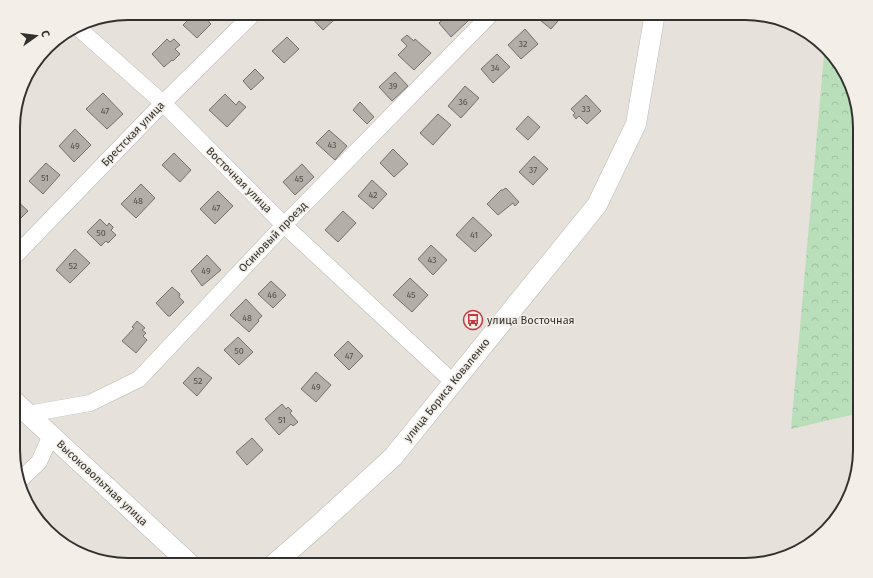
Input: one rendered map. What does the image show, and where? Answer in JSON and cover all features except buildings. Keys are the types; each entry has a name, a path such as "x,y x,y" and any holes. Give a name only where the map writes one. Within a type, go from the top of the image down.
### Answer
{"street":[{"name":"Брестская улица","path":"20,251 163,103 247,20"},
{"name":"Осиновый проезд","path":"28,414 90,403 139,379 284,225 485,20"},
{"name":"улица Бориса Коваленко","path":"281,558 393,457 597,205 636,124 654,20"},
{"name":"Восточная улица","path":"81,31 163,103 284,225 454,383"},
{"name":"Высоковольтная улица","path":"20,407 183,558"},
{"path":"24,477 39,462 50,435"}],"green space":[{"path":"824,55 831,62 845,86 853,121 853,415 791,429"}],"place":[{"name":"улица Восточная","path":"473,320"}]}
